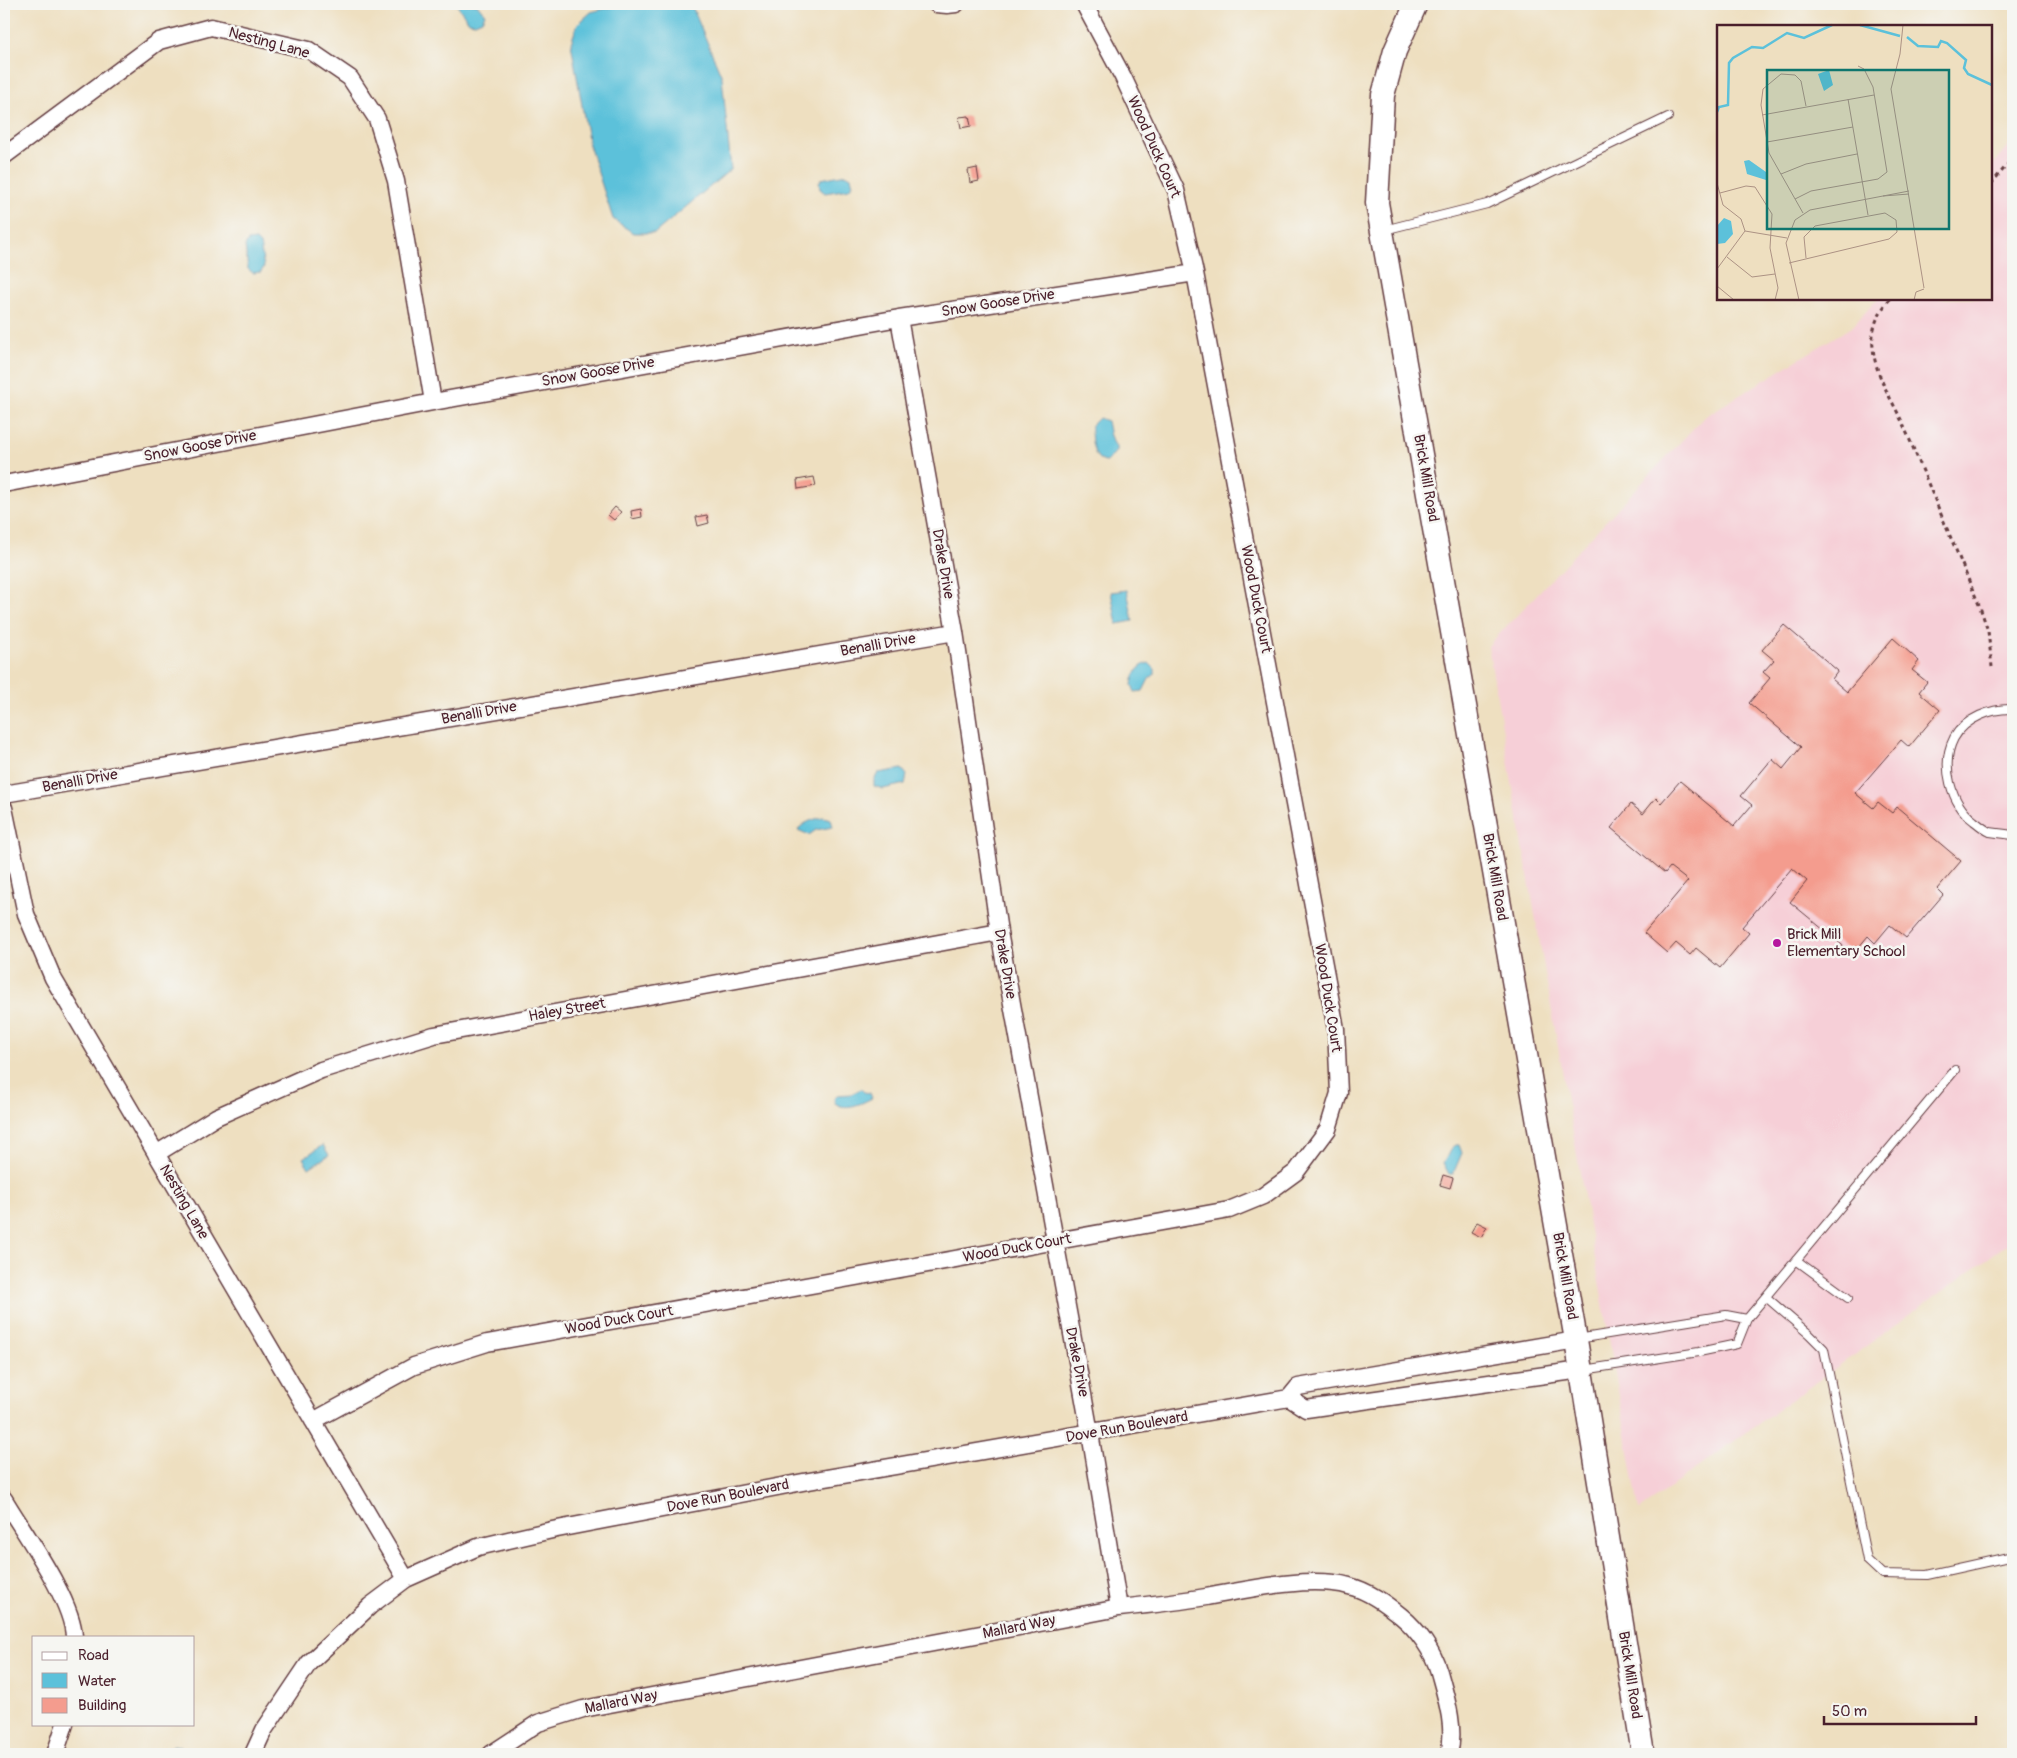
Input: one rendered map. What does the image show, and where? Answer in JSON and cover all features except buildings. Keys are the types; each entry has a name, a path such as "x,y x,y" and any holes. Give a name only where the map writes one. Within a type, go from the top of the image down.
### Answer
{"street":[{"path":"936,4 956,4"},
{"name":"Wood Duck Court","path":"313,1421 414,1366 487,1343 1229,1210 1263,1196 1296,1172 1328,1128 1339,1093 1336,1029 1195,273 1176,190 1124,77 1084,4"},
{"name":"Brick Mill Road","path":"1416,4 1395,51 1383,95 1377,202 1576,1340 1643,1754"},
{"name":"Nesting Lane","path":"4,156 159,41 211,27 309,50 350,78 376,119 396,181 434,402"},
{"name":"Snow Goose Drive","path":"4,484 434,402 899,318 1195,273"},
{"name":"Drake Drive","path":"899,318 955,632 1000,932 1090,1433 1119,1608"},
{"name":"Benalli Drive","path":"4,794 955,632"},
{"name":"Nesting Lane","path":"4,808 26,914 52,978 406,1579"},
{"name":"Haley Street","path":"156,1154 216,1117 322,1070 434,1034 1000,932"},
{"name":"Dove Run Boulevard","path":"253,1754 264,1730 309,1663 370,1606 406,1579 478,1547 552,1530 803,1482 1289,1398 1298,1387 1576,1340"},
{"path":"1289,1398 1306,1409 1581,1370"},
{"path":"4,1499 61,1594 74,1625 74,1636"},
{"name":"Mallard Way","path":"491,1754 538,1723 583,1709 1119,1608 1169,1603 1262,1587 1309,1582 1349,1586 1357,1589 1381,1600 1412,1625 1435,1659 1448,1702 1452,1745 1449,1754"},
{"path":"55,1754 64,1726"}],"lane":[{"path":"1382,231 1487,204 1668,117"},
{"path":"2013,709 2002,708 1986,712 1970,721 1954,738 1949,756 1948,778 1954,798 1967,816 1989,831 2013,835"},
{"path":"1581,1370 1699,1352 1737,1344 1748,1319 1955,1070"},
{"path":"1796,1260 1848,1298"},
{"path":"1766,1297 1824,1349 1867,1560 1882,1574 1927,1575 2013,1556"},
{"path":"1576,1340 1726,1314 1748,1319"}],"path":[{"path":"1992,183 2013,158"},
{"path":"1889,300 1883,306 1873,326 1872,347 1878,373 1899,414 1980,607 1988,631 1992,667"}],"shaded area":[{"name":"Brick Mill Elementary School","path":"2013,141 2013,1240 1639,1510 1488,646 1704,417 1853,326 1876,300 1992,300 1992,166"}],"water":[{"path":"456,4 477,4 485,14 482,20 475,23 469,22"},
{"path":"623,4 691,4 722,77 731,169 655,233 633,233 613,219 589,145 571,43 577,25 591,12"},
{"path":"846,174 851,177 853,184 849,189 825,193 820,189 819,183 821,179"},
{"path":"256,240 260,244 264,267 261,272 253,273 248,269 245,246 248,241"},
{"path":"1099,418 1107,421 1110,436 1116,447 1116,451 1107,462 1098,458 1093,448 1091,426"},
{"path":"1127,590 1133,621 1117,624 1111,592"},
{"path":"1149,663 1155,669 1155,674 1149,679 1143,691 1135,692 1132,685 1135,674 1139,668"},
{"path":"902,769 907,775 905,784 883,789 874,786 874,780 878,773"},
{"path":"823,817 831,819 833,827 816,830 809,835 798,830 806,823"},
{"path":"861,1089 864,1092 870,1093 872,1098 848,1107 835,1103 834,1099 837,1095 851,1094"},
{"path":"323,1145 329,1155 309,1168 303,1158"},
{"path":"1455,1145 1459,1145 1462,1153 1453,1174 1449,1174 1443,1163"},
{"path":"174,1745 181,1747 185,1754 167,1754 169,1748"}],"place":[{"name":"Brick Mill Elementary School","path":"1777,943"}]}
